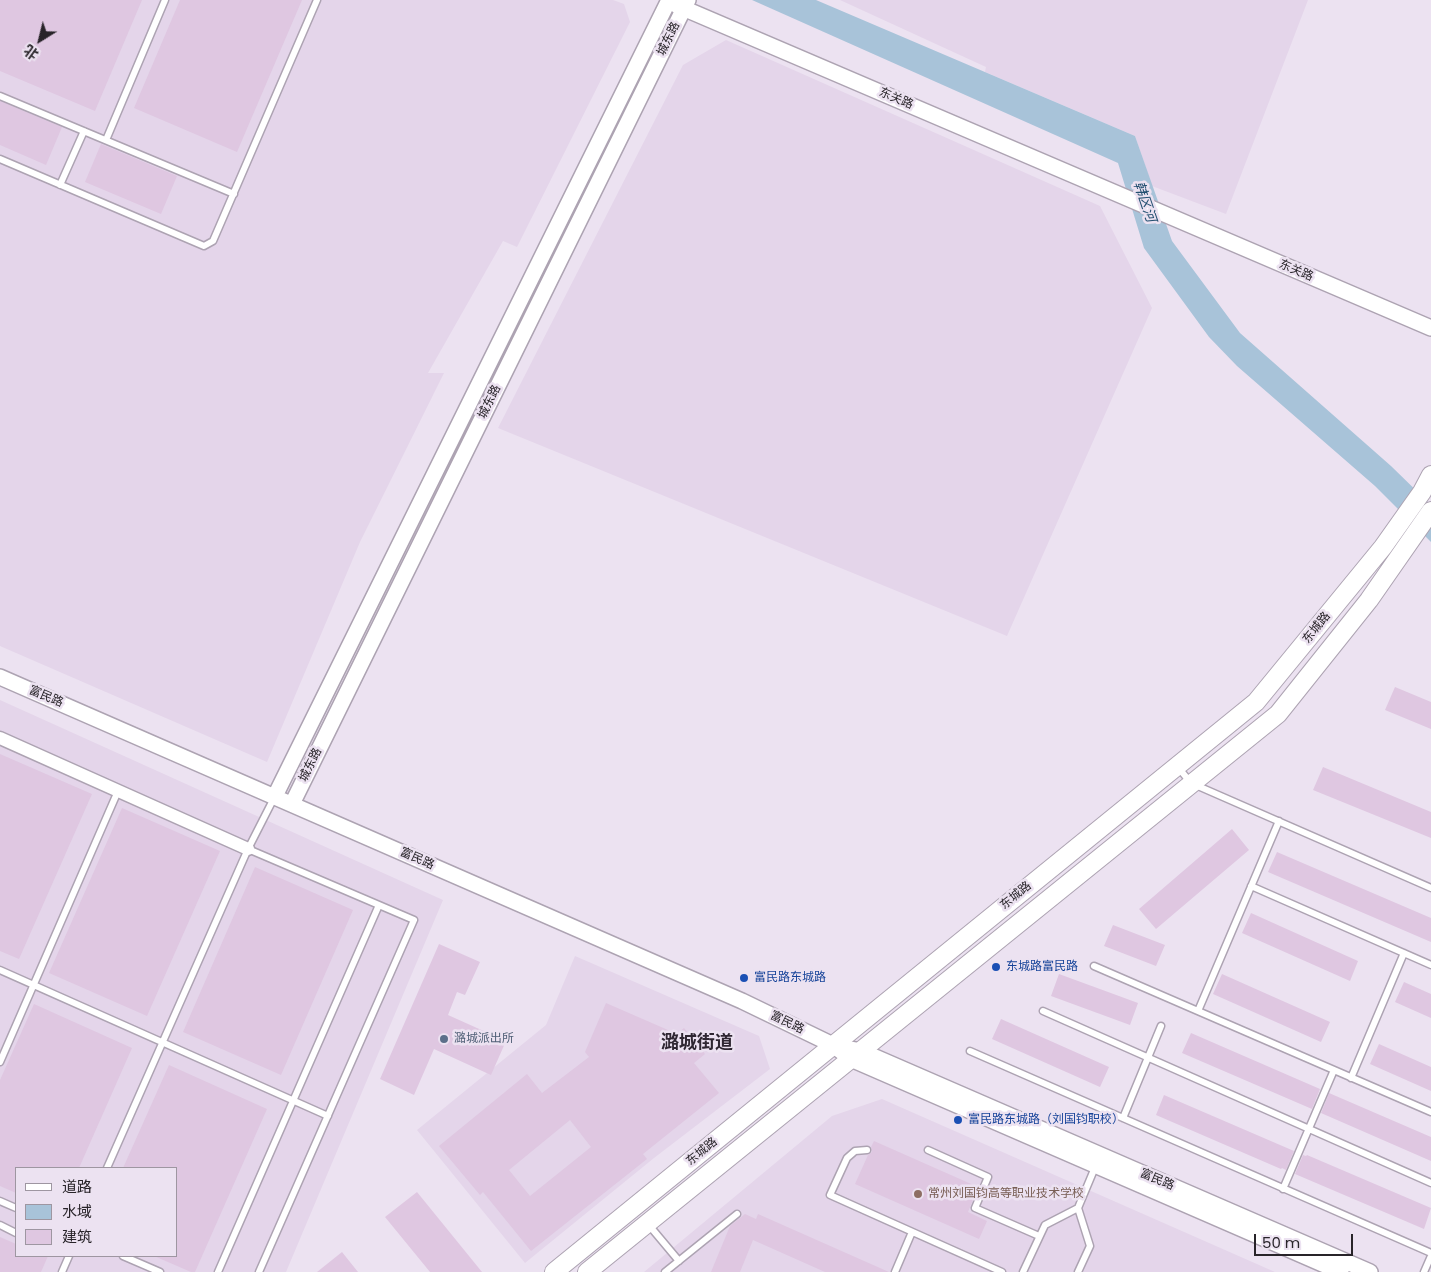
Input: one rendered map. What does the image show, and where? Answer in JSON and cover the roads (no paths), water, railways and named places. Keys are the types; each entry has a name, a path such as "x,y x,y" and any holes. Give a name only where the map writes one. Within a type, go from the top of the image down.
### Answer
{"main road":[{"name":"东城路","path":"554,1272 1256,702 1383,547 1422,492 1431,475"},
{"name":"东城路","path":"587,1272 1278,714 1369,600 1431,511"}],"street":[{"name":"东关路","path":"667,1 686,4 1128,199 1431,328"},
{"name":"城东路","path":"274,796 667,1"},
{"name":"城东路","path":"292,804 686,4"},
{"name":"富民路","path":"0,677 742,1001 856,1055 1098,1160 1370,1272"},
{"path":"0,738 248,849"},
{"name":"富民路","path":"1098,1160 1341,1272"}],"lane":[{"path":"106,140 165,0"},
{"path":"0,159 204,246 213,242 317,0"},
{"path":"0,96 234,194"},
{"path":"60,185 84,131"},
{"path":"1177,766 1191,783 1431,888"},
{"path":"0,1062 118,791"},
{"path":"107,1167 248,849 274,796"},
{"path":"1198,1011 1279,821"},
{"path":"248,849 414,920 259,1272"},
{"path":"1251,886 1431,965"},
{"path":"218,1272 379,905"},
{"path":"1351,1078 1404,953"},
{"path":"1094,966 1431,1112"},
{"path":"0,970 328,1116"},
{"path":"1043,1012 1431,1183"},
{"path":"1122,1118 1161,1026"},
{"path":"970,1051 1431,1254 1424,1272"},
{"path":"1283,1188 1334,1070"},
{"path":"867,1150 855,1151 847,1158 830,1195 1002,1272"},
{"path":"928,1150 988,1177 975,1208 1039,1236"},
{"path":"1023,1272 1045,1225 1078,1208 1098,1160"},
{"path":"0,1201 15,1208"},
{"path":"1078,1208 1090,1246 1078,1272"},
{"path":"665,1272 737,1214"},
{"path":"648,1223 679,1261"},
{"path":"0,1225 15,1232"},
{"path":"895,1272 912,1232"},
{"path":"62,1272 69,1257"},
{"path":"125,1257 160,1272"}],"water":[{"name":"韩区河","path":"752,0 816,0 1135,136 1172,241 1240,333 1391,466 1431,505 1431,542 1375,486 1237,366 1209,337 1144,248 1118,163"}],"place":[{"name":"东城路富民路","path":"996,967"},
{"name":"富民路东城路","path":"744,978"},
{"name":"潞城派出所","path":"444,1039"},
{"name":"富民路东城路（刘国钧职校）","path":"958,1120"},
{"name":"常州刘国钧高等职业技术学校","path":"918,1194"}],"district":[{"name":"潞城街道","path":"697,1043"}]}
